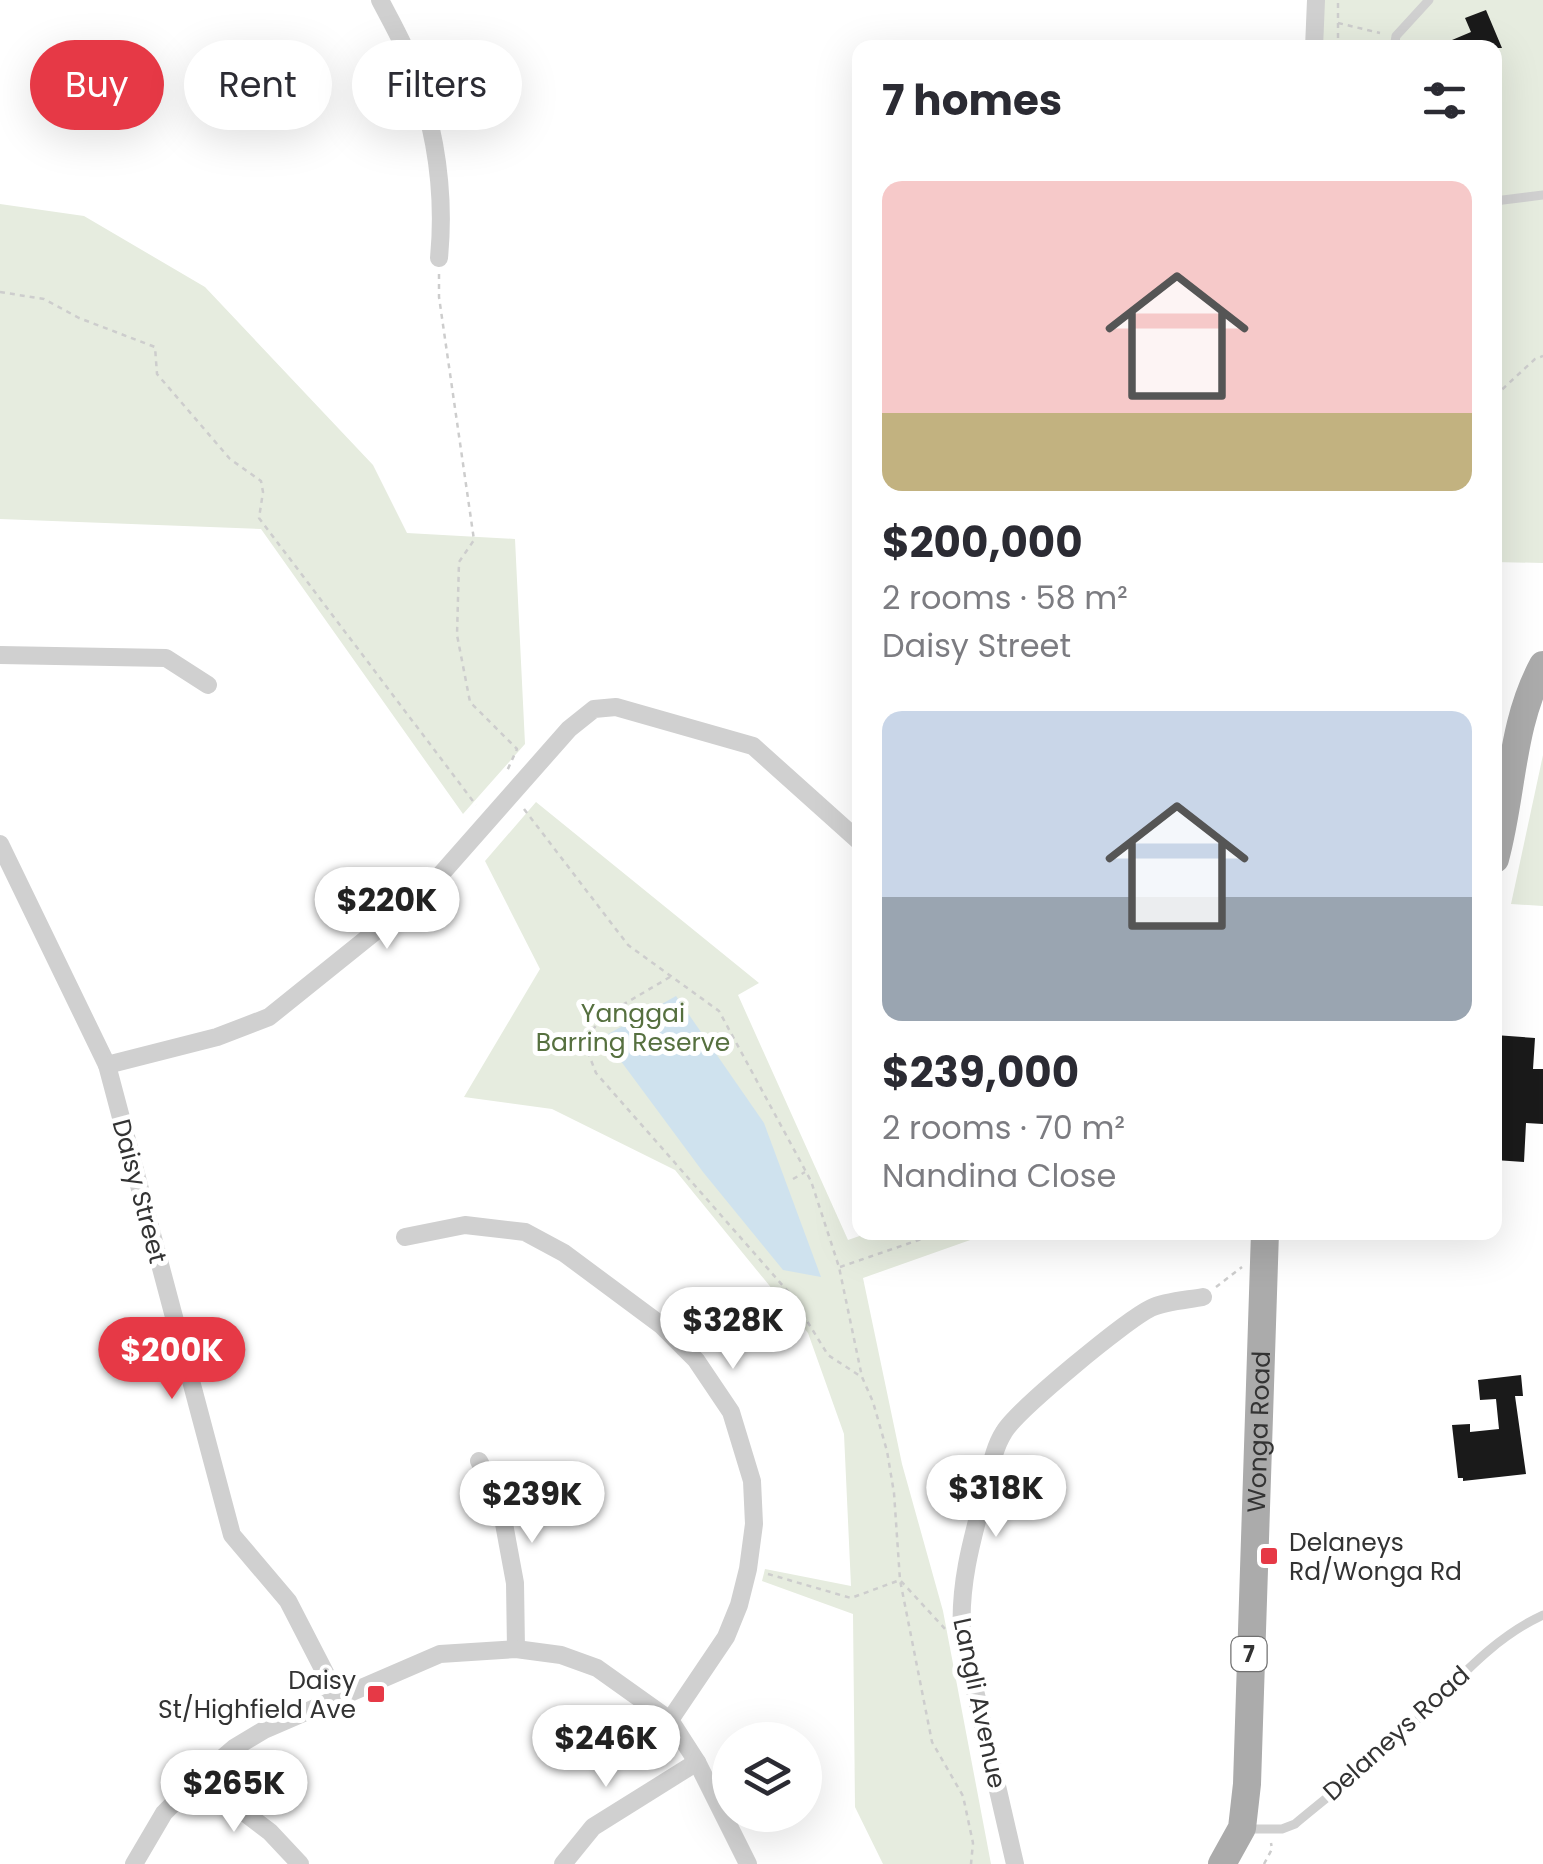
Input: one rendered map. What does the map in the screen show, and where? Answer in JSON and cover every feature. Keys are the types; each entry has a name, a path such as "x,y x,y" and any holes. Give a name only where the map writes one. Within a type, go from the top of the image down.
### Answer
{"main road":[{"path":"1502,819 1519,722 1543,665"},
{"name":"Wonga Road","path":"1223,1863 1242,1828 1247,1784 1264,1241"}],"street":[{"path":"380,0 414,70 436,153 442,221 439,258"},
{"path":"1314,40 1316,0"},
{"path":"0,655 166,658 208,685"},
{"path":"106,1066 218,1036 269,1016 426,890 569,729 594,709 616,708 754,746 852,835"},
{"name":"Daisy Street","path":"0,844 106,1066 232,1535 288,1601 337,1696"},
{"path":"405,1236 465,1225 526,1232 564,1253 662,1325 696,1360 731,1412 752,1481 754,1524 748,1568 726,1637 670,1720"},
{"name":"Langli Avenue","path":"1015,1864 962,1634 960,1602 965,1566 994,1454 1004,1431 1045,1392 1151,1308 1203,1297"},
{"path":"478,1461 500,1502 515,1583 516,1648"},
{"path":"134,1864 164,1813 234,1748 337,1696 440,1654 516,1648 561,1655 597,1668 670,1720 698,1762 748,1864"},
{"path":"564,1864 592,1827 698,1762"},
{"path":"199,1778 270,1832 300,1864"}],"lane":[{"path":"1397,40 1429,0"},
{"path":"1502,199 1543,195"},
{"name":"Delaneys Road","path":"1242,1828 1282,1829 1294,1824 1406,1730 1491,1646 1543,1614"}],"path":[{"path":"1338,0 1338,40"},
{"path":"1338,22 1389,40"},
{"path":"439,258 439,297 474,540 459,562 458,635 470,702 517,749 506,766 512,794 628,946 719,1011 811,1181 839,1268 862,1376 887,1451 900,1580 932,1742 963,1796 973,1843 972,1864"},
{"path":"0,292 44,300 155,347 157,374 230,460 261,481 259,518 489,822"},
{"path":"1502,390 1543,356"},
{"path":"672,976 602,1017 584,1042 596,1073 791,1295 828,1355 862,1376"},
{"path":"793,1179 806,1171"},
{"path":"839,1268 919,1240"},
{"path":"1203,1297 1264,1241"},
{"path":"748,1568 851,1598 900,1580"},
{"path":"900,1580 942,1629 962,1634"}],"green space":[{"path":"1318,0 1543,0 1543,563 1502,562 1502,40 1316,40"},
{"path":"0,204 84,216 205,287 373,465 407,533 515,539 525,744 463,814 261,529 0,519"},
{"path":"1543,755 1543,906 1511,904"},
{"name":"Yanggai Barring Reserve","path":"536,802 759,983 738,995 848,1240 970,1240 863,1278 902,1464 943,1611 991,1864 883,1864 855,1807 853,1614 762,1581 765,1569 851,1586 844,1434 808,1333 675,1170 552,1109 464,1097 540,969 485,861"}],"water":[{"path":"676,996 764,1123 821,1277 783,1270 703,1172 603,1037"}],"building":[{"path":"1486,10 1499,40 1452,40 1471,32 1465,18"},
{"path":"1502,1036 1535,1038 1533,1069 1543,1069 1543,1124 1526,1123 1524,1162 1502,1160"},
{"path":"1521,1375 1523,1396 1515,1396 1526,1474 1463,1481 1458,1478 1452,1425 1470,1424 1470,1432 1499,1429 1496,1399 1480,1400 1478,1380"}],"place":[{"name":"Delaneys Rd/Wonga Rd","path":"1269,1556"},
{"name":"Daisy St/Highfield Ave","path":"376,1694"}]}
